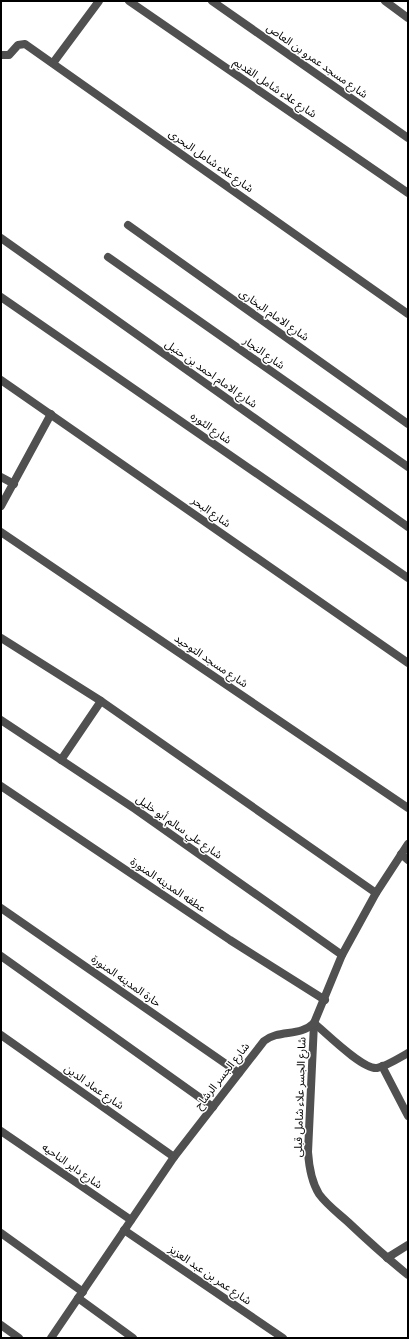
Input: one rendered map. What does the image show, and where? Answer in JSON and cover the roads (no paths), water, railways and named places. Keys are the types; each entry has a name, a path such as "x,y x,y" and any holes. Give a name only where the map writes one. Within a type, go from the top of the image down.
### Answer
{"street":[{"path":"53,63 99,1"},
{"name":"شارع علاء شامل القديم","path":"129,1 408,193"},
{"name":"شارع مسجد عمرو بن العاص","path":"212,1 408,138"},
{"path":"385,1 408,18"},
{"name":"شارع علاء شامل البحرى","path":"1,55 9,55 18,45 25,44 408,314"},
{"name":"شارع الامام البخارى","path":"128,225 408,424"},
{"name":"شارع الامام احمد بن حنبل","path":"1,238 408,527"},
{"name":"شارع النجار","path":"108,257 408,467"},
{"name":"شارع الثوره","path":"1,297 408,578"},
{"name":"شارع البحر","path":"1,380 408,663"},
{"path":"1,506 51,414"},
{"path":"1,477 14,484"},
{"name":"شارع مسجد التوحيد","path":"1,532 408,808"},
{"path":"1,638 101,701 376,892"},
{"path":"61,760 101,701"},
{"name":"شارع علي سالم أبو خليل","path":"1,720 135,809 342,955"},
{"name":"عطفه المدينه المنورة","path":"1,786 254,955 325,1000"},
{"path":"408,844 376,892 342,955 325,1000 314,1023 370,1068 377,1068 408,1053"},
{"path":"401,854 408,860"},
{"name":"حارة المدينه المنورة","path":"1,908 239,1073"},
{"path":"1,956 213,1107"},
{"name":"شارع الجسر الرشاح","path":"54,1337 80,1295 174,1157 264,1041 270,1036 308,1029 314,1023"},
{"name":"شارع الجسر علاء شامل قبلى","path":"314,1023 308,1152 312,1181 319,1194 329,1205 387,1258 408,1275"},
{"name":"شارع عماد الدين","path":"1,1035 174,1157"},
{"path":"382,1066 408,1116"},
{"name":"شارع داير الناحيه","path":"1,1130 131,1220"},
{"name":"شارع عمر بن عبد العزيز","path":"124,1230 283,1338"},
{"path":"1,1233 133,1338"},
{"path":"387,1258 408,1245"},
{"path":"1,1325 19,1338"}]}
